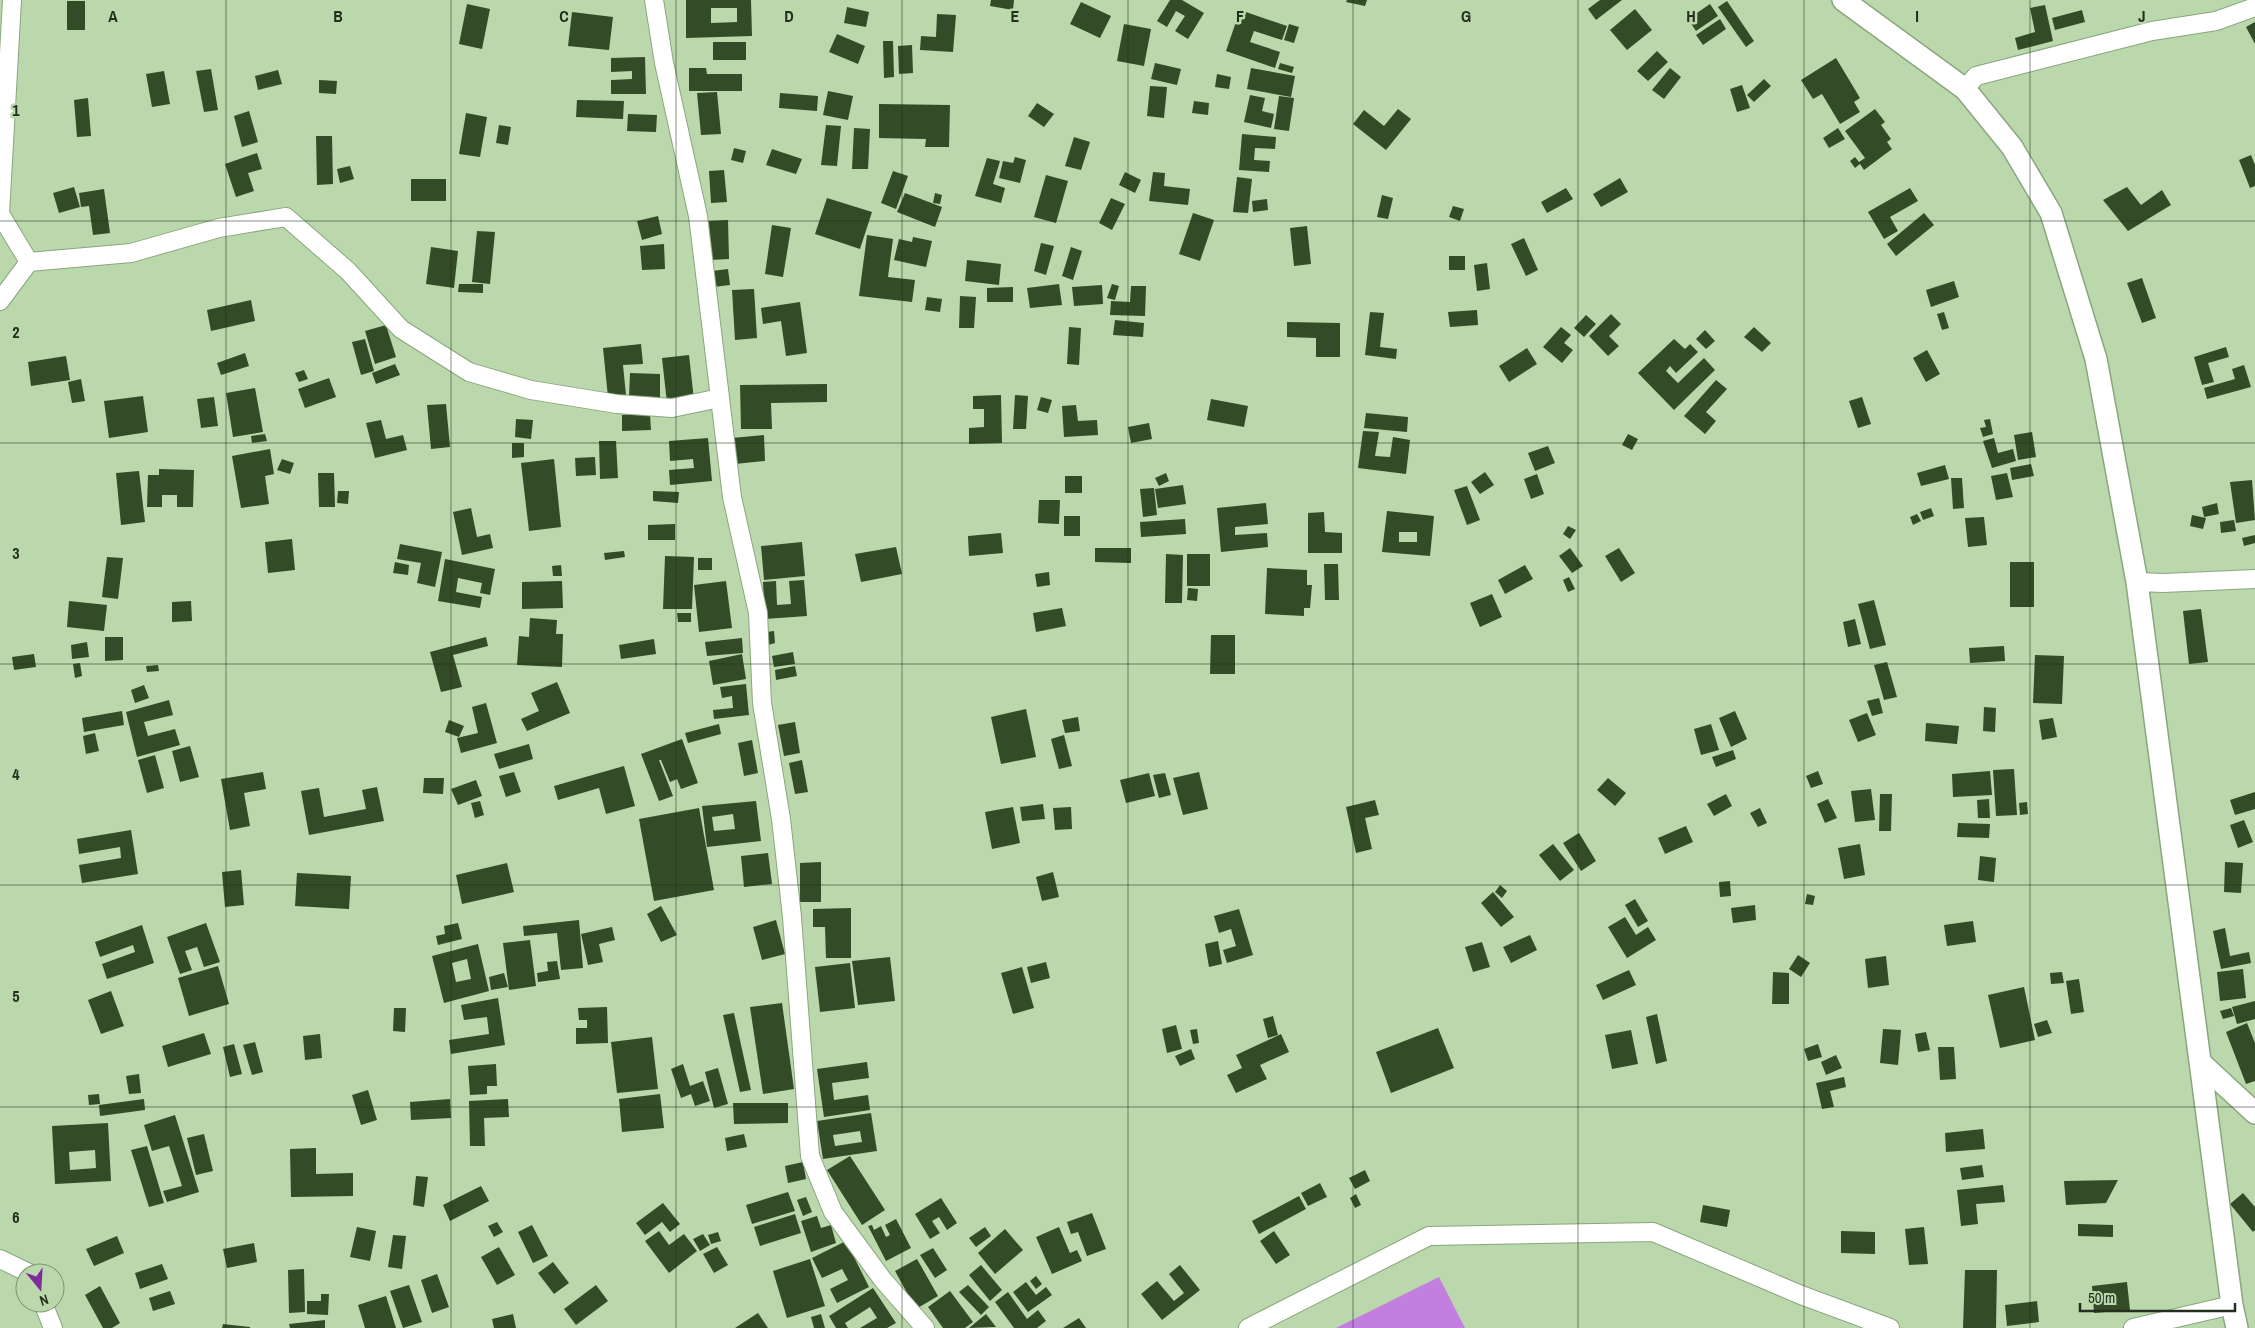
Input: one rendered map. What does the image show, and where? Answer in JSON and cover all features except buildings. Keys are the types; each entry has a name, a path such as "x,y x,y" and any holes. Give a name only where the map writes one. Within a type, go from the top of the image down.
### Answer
{"street":[{"path":"12,0 0,214 29,262"},
{"path":"654,0 664,63 698,216 732,497 758,613 762,703 781,819 792,917 810,1156 834,1212 883,1280 925,1328"},
{"path":"1843,0 1964,89 2012,147 2052,213 2096,359 2137,582 2202,1064 2232,1305 2237,1328"},
{"path":"1964,89 1976,76 2152,31 2216,21 2255,7"},
{"path":"0,301 29,262 131,253 219,228 286,217 348,271 401,329 470,372 532,390 617,404 672,408 720,398"},
{"path":"2137,582 2255,579"},
{"path":"2202,1064 2255,1113"},
{"path":"1248,1328 1429,1236 1653,1232 1801,1295 1890,1328"},
{"path":"0,1259 15,1266"},
{"path":"2133,1328 2232,1305"},
{"path":"47,1313 54,1328"}],"shaded area":[{"path":"1439,1277 1465,1328 1336,1328"}]}
